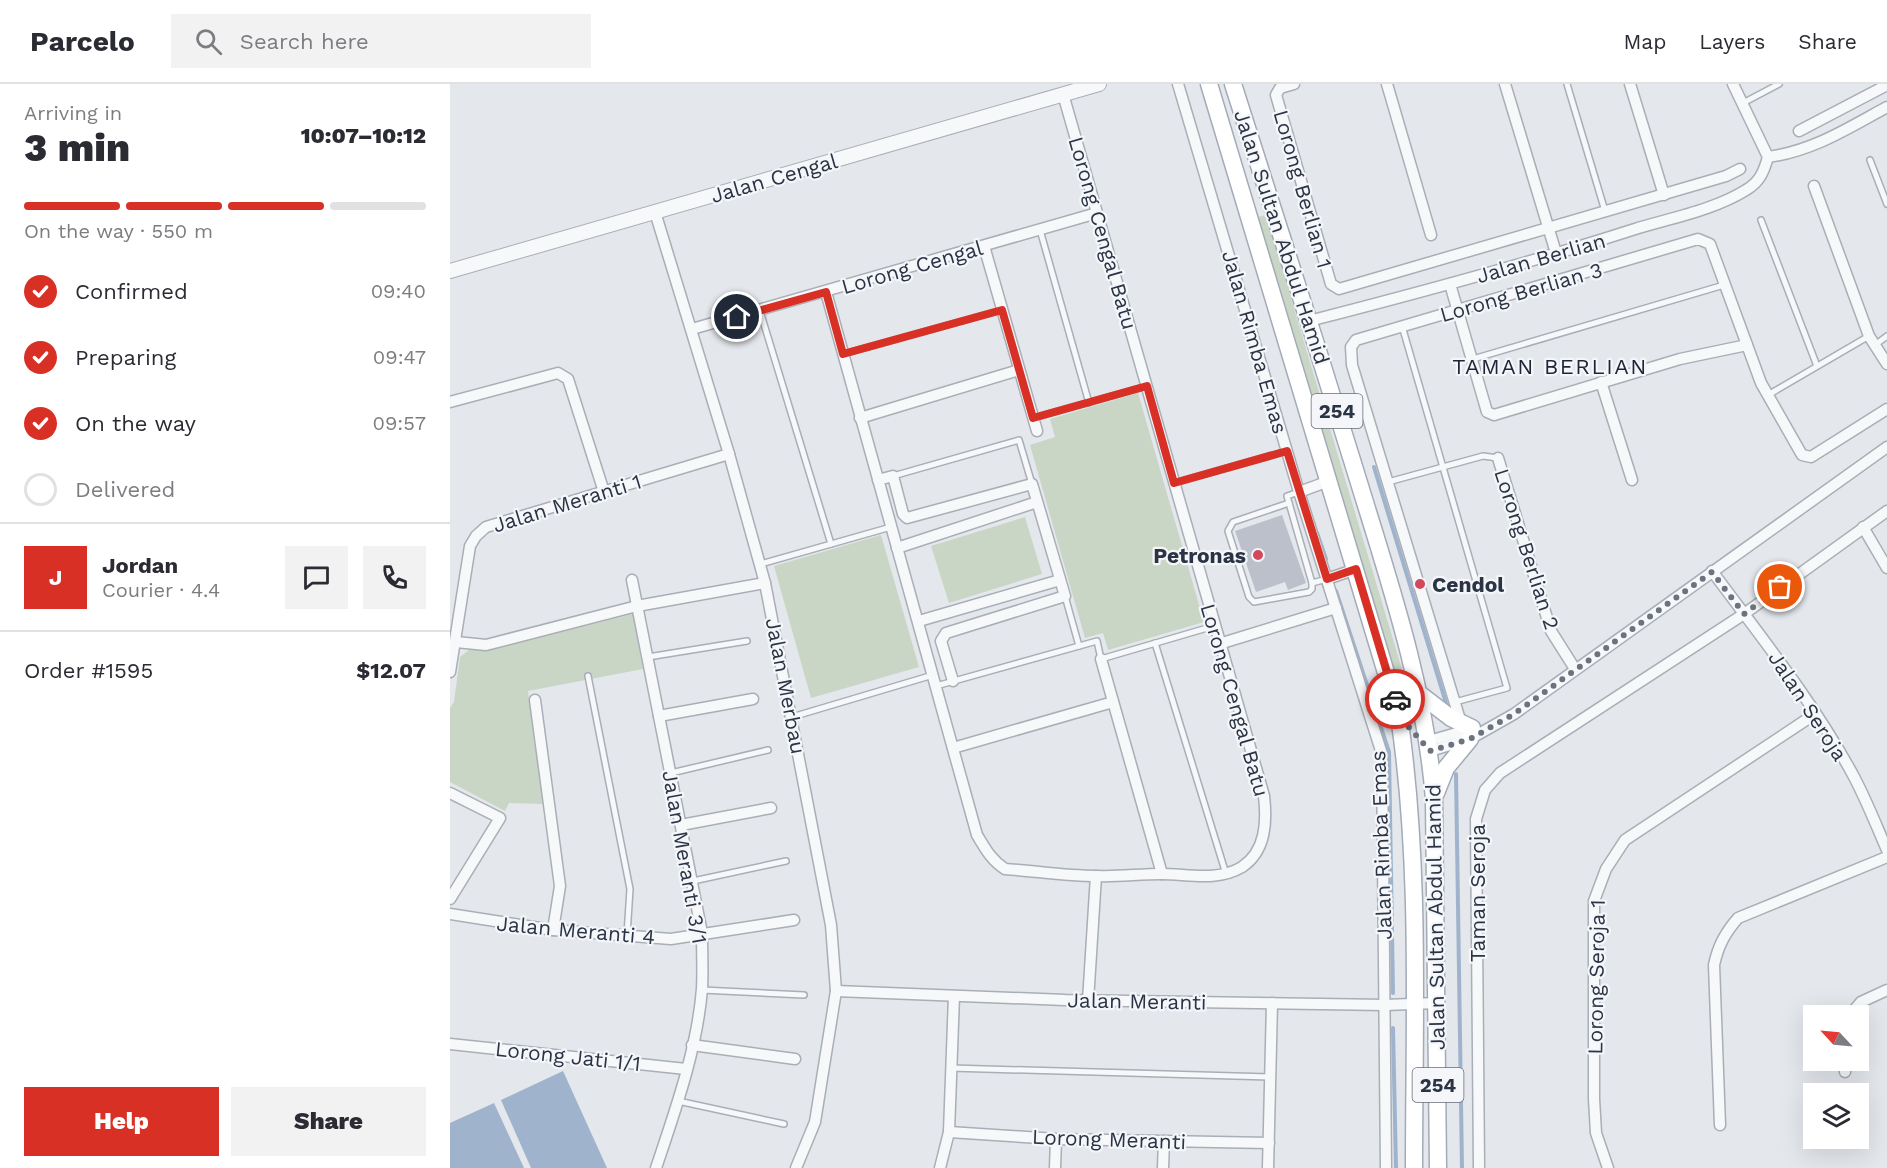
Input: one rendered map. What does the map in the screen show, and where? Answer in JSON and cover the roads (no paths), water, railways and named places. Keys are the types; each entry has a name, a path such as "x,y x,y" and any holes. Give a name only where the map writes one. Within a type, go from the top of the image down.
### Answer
{"main road":[{"path":"1197,84 1216,108"},
{"name":"Jalan Sultan Abdul Hamid","path":"1209,84 1399,716 1410,803 1414,1168"},
{"name":"Jalan Sultan Abdul Hamid","path":"1233,84 1309,321 1397,607 1421,695 1434,799 1438,1168"},
{"path":"1421,695 1468,730 1446,768 1434,799"},
{"path":"1399,716 1428,746 1417,768 1417,792 1410,803"}],"street":[{"name":"Jalan Cengal","path":"450,271 1099,84"},
{"name":"Jalan Rimba Emas","path":"1178,84 1299,492 1382,754 1386,1168"},
{"name":"Lorong Berlian 1","path":"1294,84 1280,88 1276,95 1331,284 1335,288 1549,230"},
{"path":"1387,84 1431,235"},
{"path":"1504,84 1556,253"},
{"path":"1630,84 1664,195"},
{"path":"1733,84 1768,157 1793,154 1823,142 1887,107"},
{"path":"1799,131 1887,85"},
{"name":"Lorong Cengal Batu","path":"826,292 977,835 996,863 1005,869 1096,876 1162,874 1202,877 1226,874 1243,866 1254,855 1263,838 1266,818 1264,796 1063,94"},
{"name":"Jalan Berlian","path":"1309,321 1450,284 1728,200 1748,189 1763,174 1768,157"},
{"path":"1549,230 1726,176 1740,169"},
{"path":"1814,186 1872,341 1887,364"},
{"name":"Jalan Merbau","path":"655,212 692,329 765,583 831,925 836,991 815,1122 796,1168"},
{"name":"Lorong Cengal","path":"692,329 1096,213"},
{"name":"Lorong Berlian 3","path":"1388,482 1352,364 1351,347 1356,340 1698,239 1710,244 1725,285"},
{"path":"984,246 1036,431"},
{"path":"1450,284 1487,412 1494,415 1680,359 1747,345"},
{"path":"1725,285 1768,395 1802,455 1811,457 1887,409"},
{"path":"860,418 1019,370"},
{"path":"450,402 558,373 568,379 604,492"},
{"path":"1601,382 1632,480"},
{"path":"1428,746 1468,730 1492,725 1514,714 1887,447"},
{"name":"Jalan Meranti 1","path":"450,672 470,546 476,536 486,527 729,454"},
{"name":"Lorong Berlian 2","path":"1498,458 1551,631 1575,669"},
{"path":"878,480 893,476 903,514 907,519 1032,484 1065,596 946,633 941,641 953,681"},
{"path":"1299,492 1329,481"},
{"path":"1388,482 1455,702 1468,730"},
{"path":"897,548 1037,502"},
{"name":"Taman Seroja","path":"1479,1168 1476,819 1485,790 1500,773 1744,614 1887,511"},
{"path":"1863,527 1887,568"},
{"path":"1327,579 1356,569"},
{"name":"Jalan Seroja","path":"1712,572 1776,656 1815,714 1853,775 1887,850"},
{"name":"Jalan Meranti 3/1","path":"632,580 702,933 702,990 692,1045 678,1101 656,1168"},
{"path":"919,621 1060,580"},
{"path":"456,642 486,645 637,606 765,583"},
{"path":"1219,644 1336,608"},
{"path":"1101,659 1162,874"},
{"path":"659,716 753,699"},
{"path":"535,700 560,886 553,930"},
{"path":"953,748 1113,702"},
{"name":"Lorong Seroja 1","path":"1608,1168 1596,1133 1594,1099 1594,901 1597,887 1625,840 1815,714"},
{"path":"450,793 500,818 450,899"},
{"path":"681,825 771,808"},
{"path":"1720,1125 1714,965 1718,946 1727,930 1738,918 1887,857"},
{"path":"1088,1001 1096,876"},
{"name":"Jalan Meranti 4","path":"450,914 553,930 671,939 794,920"},
{"path":"1858,1005 1887,990"},
{"name":"Jalan Meranti","path":"836,991 1088,1001 1385,1005 1438,1003"},
{"path":"940,1168 949,1132 954,996"},
{"path":"1268,1168 1272,1003"},
{"name":"Lorong Jati 1/1","path":"450,1044 686,1069"},
{"path":"692,1045 795,1059"},
{"name":"Lorong Meranti","path":"949,1132 1056,1139 1269,1143"},
{"path":"1055,1168 1056,1139"},
{"path":"1163,1168 1164,1141"}],"lane":[{"path":"1567,84 1606,213"},
{"path":"1743,104 1779,84"},
{"path":"1870,160 1887,204"},
{"path":"1761,220 1817,366"},
{"path":"1040,230 1089,403"},
{"path":"1473,359 1725,285"},
{"path":"843,354 1002,310"},
{"path":"760,311 831,544"},
{"path":"1402,326 1507,688 1455,702"},
{"path":"1768,395 1817,366 1887,336"},
{"path":"1033,418 1147,386"},
{"path":"893,476 1019,440 1032,484"},
{"path":"1174,483 1287,451"},
{"path":"1388,482 1484,456 1498,458"},
{"path":"1289,503 1233,522 1228,531 1250,597 1254,602 1312,591 1312,583 1287,495 1299,492"},
{"path":"760,564 891,527"},
{"path":"1312,583 1327,579"},
{"path":"1065,596 1079,646"},
{"path":"792,717 935,681 953,681 1097,641 1101,659 1214,626"},
{"path":"648,657 747,641"},
{"path":"1155,643 1226,874"},
{"path":"588,676 630,889 627,935"},
{"path":"671,773 768,750"},
{"path":"693,881 786,861"},
{"path":"702,990 804,995"},
{"path":"951,1068 1270,1077"},
{"path":"678,1101 784,1124"}],"water":[{"path":"563,1071 607,1168 531,1168 501,1100"},
{"path":"494,1103 524,1168 450,1168 450,1123"}],"waterway":[{"path":"1374,467 1446,703"},
{"path":"1317,533 1326,559"},
{"path":"1336,591 1389,752 1393,993"},
{"path":"1456,774 1462,1168"},
{"path":"1393,1028 1396,1168"}],"place":[{"name":"Petronas","path":"1258,555"},
{"name":"Cendol","path":"1420,584"}],"district":[{"name":"TAMAN BERLIAN","path":"1550,366"}]}
